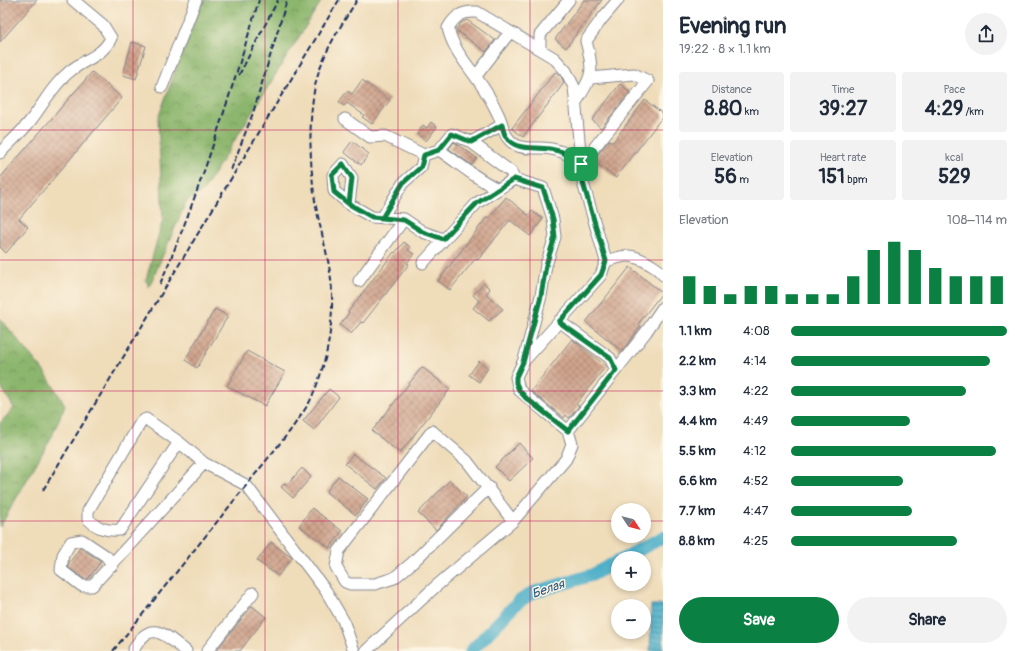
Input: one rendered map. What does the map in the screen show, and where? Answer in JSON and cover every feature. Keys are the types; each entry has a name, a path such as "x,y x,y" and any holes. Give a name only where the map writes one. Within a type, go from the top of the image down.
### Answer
{"lane":[{"path":"0,153 30,121 56,84 70,70 88,61 106,47 111,38 103,25 73,0"},
{"path":"162,87 196,0"},
{"path":"467,11 468,0"},
{"path":"540,49 540,35 569,0"},
{"path":"575,104 591,78 591,60 586,42 601,20 618,0"},
{"path":"523,362 601,275 606,261 583,183 574,87 566,72 554,58 540,49 477,12 467,11 459,14 448,28 456,49 490,98 500,118 506,137 516,145 528,148 549,148 558,150 568,154 581,164"},
{"path":"476,76 510,32"},
{"path":"581,164 648,81 634,74 591,78"},
{"path":"345,119 370,138 385,136 424,155 439,150 452,134 471,142 511,172 514,179"},
{"path":"471,142 502,125"},
{"path":"439,150 457,162 480,181 498,189"},
{"path":"382,218 403,183 421,167 424,155"},
{"path":"366,651 435,587 513,521 566,459 572,444 568,431 519,390 516,377 523,362 541,296 546,265 555,237 553,219 543,188 514,179 498,189 477,203 423,263"},
{"path":"349,204 372,217 404,220 423,232 443,239"},
{"path":"358,281 404,220"},
{"path":"606,261 623,256 635,256 659,270 663,275"},
{"path":"568,431 646,332 663,307"},
{"path":"559,322 610,358 616,370"},
{"path":"179,442 120,530 109,531 94,525 88,519 88,511 141,422 146,419 179,442 204,463 246,485 326,591 344,620 354,651"},
{"path":"488,487 412,563 394,578 375,584 350,584 345,582 336,567 339,551 432,431 467,461 488,487 513,521"},
{"path":"113,565 106,556 82,540 71,542 63,555 61,570 82,586 92,586 113,565 204,463"},
{"path":"207,651 253,593"},
{"path":"133,651 144,635 151,631 160,632 186,651"}],"green space":[{"path":"202,0 322,0 203,191 186,202 149,287 146,280 163,219 158,118"},
{"path":"0,318 46,374 65,405 52,436 0,527 0,423 14,408 0,385"}],"water":[{"path":"651,605 663,605 663,651 650,651"}],"building":[{"path":"0,0 37,0 0,42"},
{"path":"584,0 602,0 566,48 555,39"},
{"path":"467,20 495,40 486,52 456,30 461,23"},
{"path":"132,42 146,46 136,79 123,75"},
{"path":"92,72 122,98 19,219 28,227 6,253 0,247 0,178"},
{"path":"555,72 561,76 564,83 523,137 512,128"},
{"path":"362,80 390,100 372,124 362,117 364,115 347,103 344,106 339,102 347,91 352,94"},
{"path":"620,84 630,92 601,128 592,120"},
{"path":"645,100 663,114 663,116 616,178 593,161 609,140 613,142"},
{"path":"431,122 437,127 426,141 417,134 423,125 427,128"},
{"path":"352,141 369,154 361,165 344,152"},
{"path":"454,142 477,158 472,165 449,149"},
{"path":"506,197 528,215 532,211 543,219 530,236 510,220 478,260 476,258 450,290 438,281 487,217 489,218"},
{"path":"404,242 410,247 408,250 414,254 407,263 409,264 363,323 361,322 351,334 340,325 349,313 348,312 394,252 395,253"},
{"path":"630,267 662,293 638,324 641,326 622,351 586,322"},
{"path":"484,283 490,289 486,294 503,309 489,321 473,308 479,301 473,295"},
{"path":"215,309 228,316 197,368 185,360"},
{"path":"572,339 606,366 576,404 579,406 569,418 566,415 564,418 531,391"},
{"path":"247,351 285,372 265,406 227,386"},
{"path":"479,361 488,368 479,382 469,375"},
{"path":"422,367 450,389 400,453 372,431"},
{"path":"329,389 339,397 314,430 303,421"},
{"path":"519,443 533,458 509,481 495,467"},
{"path":"353,454 386,478 377,489 345,464"},
{"path":"302,468 311,477 293,498 281,487 285,483 287,485"},
{"path":"338,476 368,499 356,515 326,492"},
{"path":"450,480 467,497 436,530 418,513"},
{"path":"312,508 342,531 330,548 299,526"},
{"path":"271,542 292,558 278,576 257,561"},
{"path":"80,548 101,561 88,579 84,579 68,567 69,563"},
{"path":"252,606 266,617 240,651 216,651"}],"waterway":[{"name":"Белая","path":"637,551 663,537"},
{"name":"Белая","path":"471,651 517,603 532,593 592,575 611,565"}],"railway":[{"path":"160,284 175,249 201,179 259,0"},
{"path":"239,75 278,0"},
{"path":"231,170 253,113 287,0"},
{"path":"43,490 339,0"},
{"path":"113,651 290,431 308,405 316,388 324,362 330,334 332,293 330,270 313,187 310,144 311,114 315,86 322,63 338,30 357,0"}],"route":[{"path":"581,164 575,158 558,150 549,148 528,148 516,145 506,137 502,125 471,142 452,134 439,150 424,155 421,167 403,183 390,206 382,218 372,217 349,204 352,178 343,164 332,175 334,192 349,204 372,217 404,220 423,232 443,239 477,203 514,179 543,188 553,219 555,237 546,265 541,296 523,362 516,377 516,383 519,390 526,398 556,420 568,431 616,370 610,358 559,322 601,275 606,261 583,183 581,164"}]}
